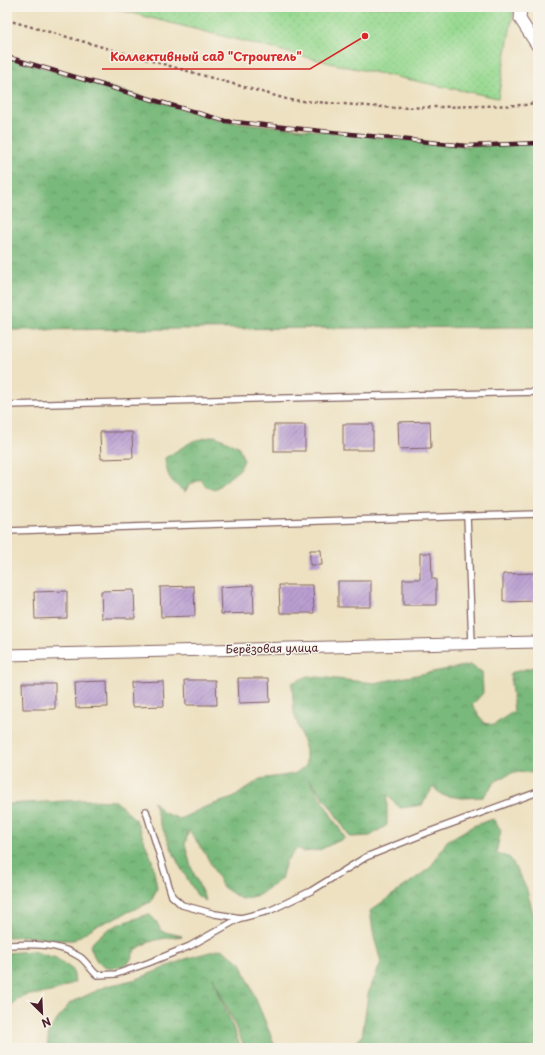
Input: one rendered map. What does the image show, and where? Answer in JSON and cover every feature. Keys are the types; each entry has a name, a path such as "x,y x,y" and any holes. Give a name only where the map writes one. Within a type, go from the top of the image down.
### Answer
{"street":[{"path":"521,7 520,18 538,47"},
{"name":"Берёзовая улица","path":"7,655 538,642"}],"lane":[{"path":"7,405 538,392"},
{"path":"7,531 538,514"},
{"path":"467,516 472,643"},
{"path":"7,945 28,944 66,950 81,958 97,975 116,974 190,946 241,918 269,911 311,891 366,857 426,833 538,792"},
{"path":"146,811 172,896 182,905 215,914 241,918"}],"path":[{"path":"7,20 290,100 395,108 525,105 538,102"}],"green space":[{"path":"107,7 514,7 498,98 334,64"},
{"path":"7,57 225,121 467,146 538,143 538,327 7,330"},
{"path":"215,436 238,446 244,460 240,469 214,490 205,486 201,479 189,485 185,492 170,478 165,458 193,441"},
{"path":"470,665 482,672 483,693 472,705 484,723 494,725 514,711 510,673 538,666 538,773 514,772 496,781 483,797 462,798 442,795 433,787 422,805 400,808 387,795 387,825 370,836 350,837 332,809 309,779 345,838 319,850 303,852 298,848 286,861 281,879 259,895 241,899 223,887 206,855 189,830 185,844 191,867 206,901 197,895 179,865 160,823 153,801 162,812 180,819 205,807 233,798 260,779 294,774 306,766 306,750 294,713 292,683 308,676 374,683"},
{"path":"85,800 116,801 136,820 152,860 157,888 151,902 94,927 74,940 56,940 26,936 7,937 7,804"},
{"path":"493,819 501,830 496,853 510,858 526,887 537,928 538,1048 348,1048 362,1037 368,994 381,962 374,937 370,911 430,868 447,841 473,826"},
{"path":"149,914 156,921 161,931 182,936 147,943 135,950 129,962 121,966 113,968 108,967 97,961 90,946 96,939 117,925"},
{"path":"221,949 241,963 276,1048 245,1048 213,977 241,1048 47,1048 49,1031 70,1003 107,986 137,979 188,958"},
{"path":"32,951 56,958 73,970 75,982 54,991 20,998 15,1002 7,1016 7,953"}],"building":[{"path":"430,421 431,448 399,449 398,422"},
{"path":"343,424 373,424 373,450 343,450"},
{"path":"274,425 305,425 305,451 274,451"},
{"path":"100,432 132,432 133,458 101,459"},
{"path":"310,550 321,550 322,565 310,565"},
{"path":"420,553 431,553 432,579 436,579 436,605 403,605 403,579 420,579"},
{"path":"535,573 536,601 503,602 503,574"},
{"path":"338,581 371,581 371,607 338,607"},
{"path":"253,585 254,613 221,614 220,587"},
{"path":"279,585 313,585 314,613 280,613"},
{"path":"194,586 195,616 161,617 160,587"},
{"path":"134,590 135,618 102,618 101,591"},
{"path":"67,591 67,618 35,619 34,592"},
{"path":"238,678 269,678 270,702 239,703"},
{"path":"185,680 216,680 217,705 186,705"},
{"path":"107,681 108,707 76,708 75,682"},
{"path":"163,681 164,706 132,707 131,682"},
{"path":"22,683 55,683 55,709 23,709"}],"railway":[{"path":"7,57 225,121 467,146 538,143"}],"place":[{"name":"Коллективный сад \"Строитель\"","path":"365,36"}]}
